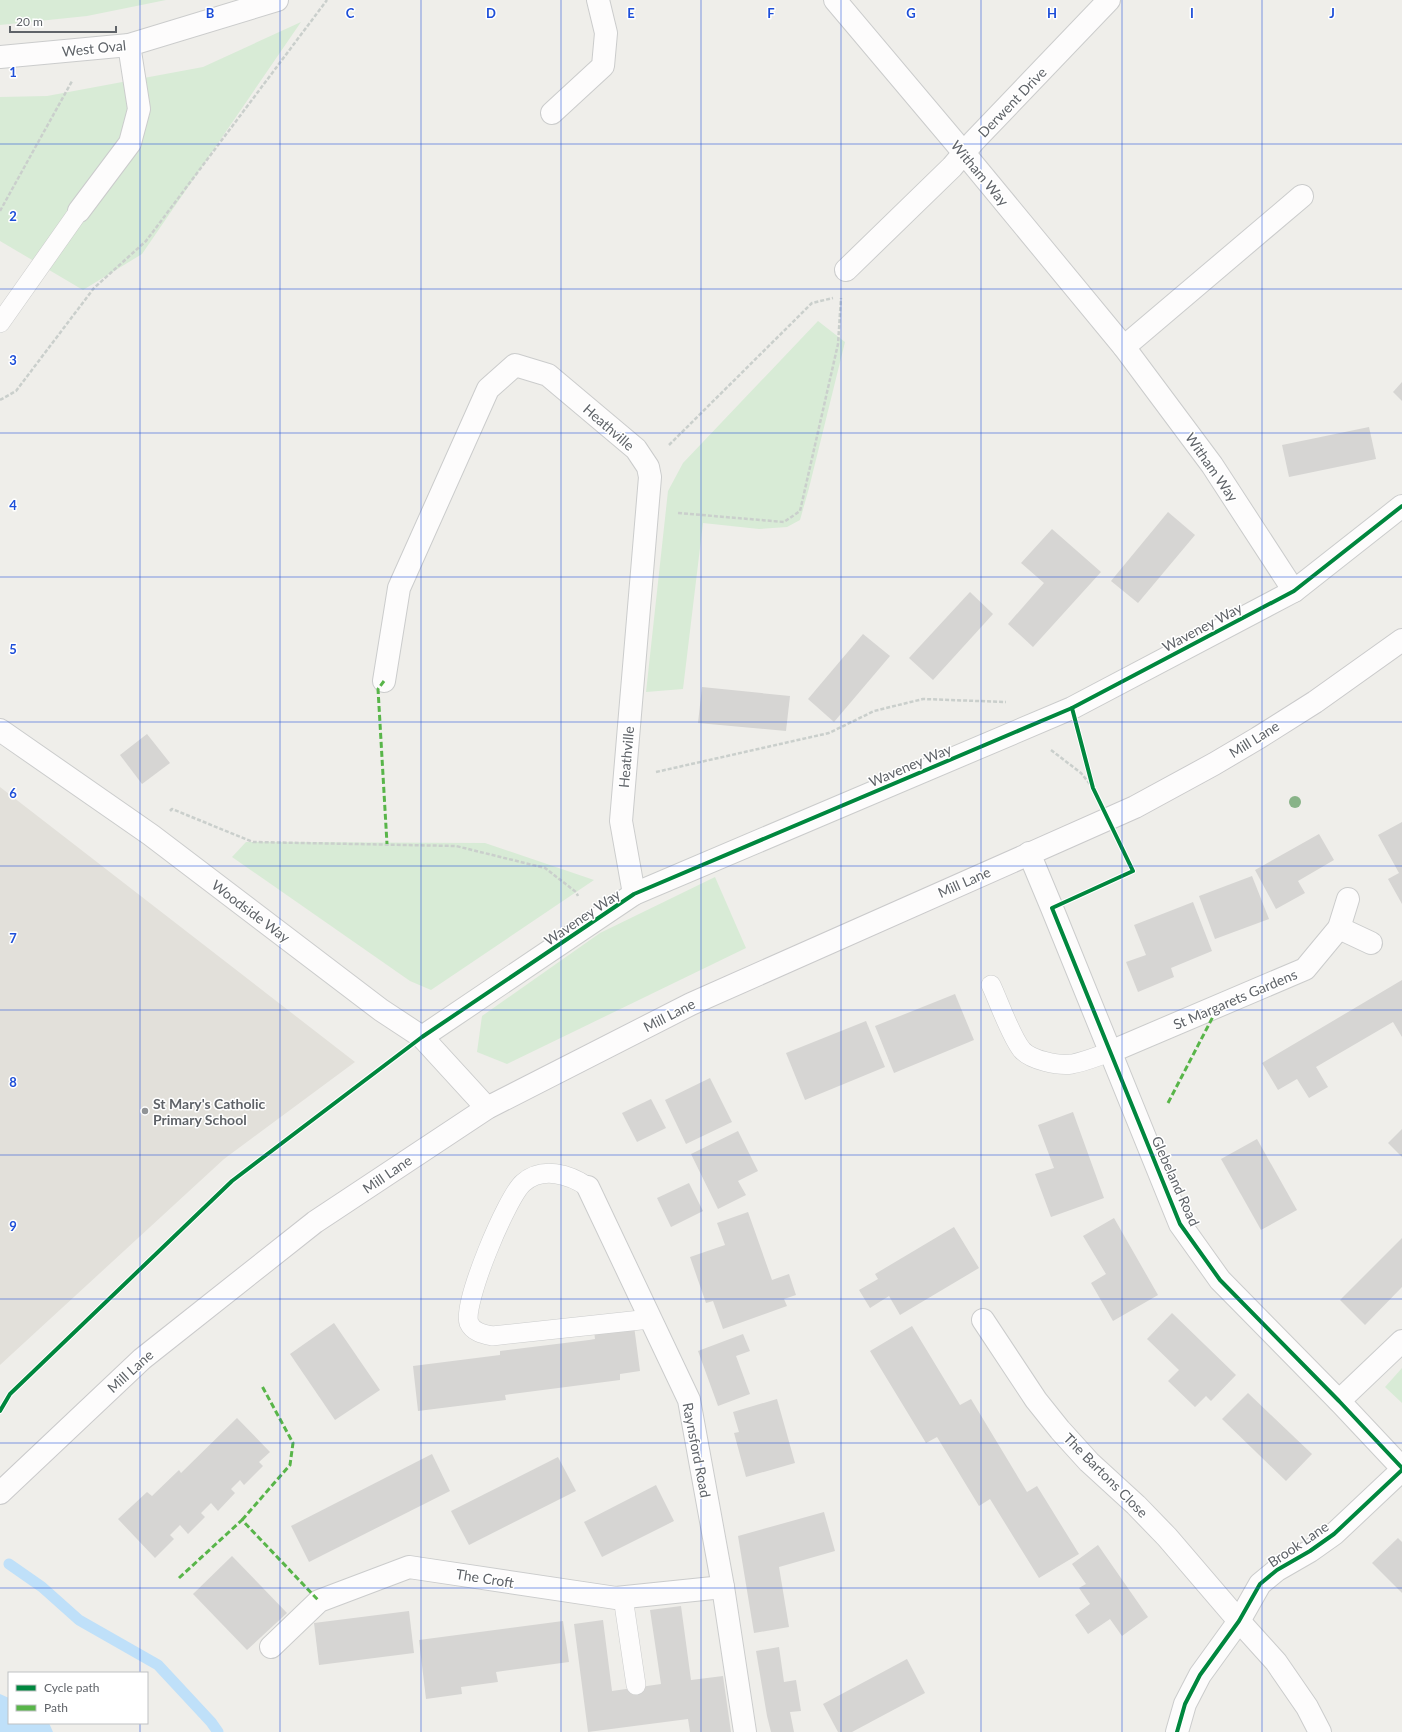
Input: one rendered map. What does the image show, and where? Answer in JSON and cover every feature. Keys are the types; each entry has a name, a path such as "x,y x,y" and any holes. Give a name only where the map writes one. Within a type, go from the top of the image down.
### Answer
{"street":[{"name":"West Oval","path":"0,56 129,45 277,0"},
{"path":"552,113 603,66 606,33 598,0"},
{"name":"Witham Way","path":"835,0 964,153 1124,347 1212,465 1294,591"},
{"name":"Derwent Drive","path":"846,270 952,168 964,153 1109,0"},
{"path":"79,210 130,143 139,109 129,45"},
{"path":"1124,347 1302,196"},
{"name":"Heathville","path":"384,681 400,588 488,389 515,365 548,375 636,449 648,467 650,477 621,821 634,894"},
{"name":"Waveney Way","path":"422,1037 634,894 1072,708 1294,591 1402,506"},
{"name":"Mill Lane","path":"0,1493 142,1360 315,1222 487,1108 691,1004 1135,806 1227,756 1315,702 1402,640"},
{"name":"Woodside Way","path":"0,730 151,835 381,1010 422,1037 487,1108"},
{"name":"Glebeland Road","path":"1028,853 1180,1224 1220,1280 1339,1401 1402,1469"},
{"name":"St Margarets Gardens","path":"1110,1052 1305,969 1339,928 1348,899"},
{"path":"1339,928 1371,943"},
{"name":"Raynsford Road","path":"588,1187 689,1400 722,1587 745,1732"},
{"name":"The Bartons Close","path":"983,1320 1036,1400 1060,1430 1089,1462 1167,1536 1239,1622"},
{"path":"1339,1401 1402,1341"},
{"name":"Brook Lane","path":"1177,1732 1185,1704 1200,1675 1239,1622 1260,1584 1277,1570 1310,1551 1334,1534 1402,1469"},
{"name":"The Croft","path":"271,1647 319,1601 409,1567 616,1598 722,1587"},
{"path":"1239,1622 1276,1662 1307,1707 1320,1732"}],"lane":[{"path":"0,323 79,210"},
{"path":"991,985 1015,1038 1022,1050 1032,1057 1047,1062 1071,1064 1110,1052"},
{"path":"588,1187 574,1178 563,1174 542,1174 523,1182 508,1203 477,1279 468,1313 469,1324 474,1330 482,1334 492,1336 650,1319"},
{"path":"623,1597 636,1685"}],"path":[{"path":"0,400 16,390 94,288 146,241 327,0"},
{"path":"0,211 90,49"},
{"path":"647,510 784,522 800,511 838,344 841,296 812,303 648,467"},
{"path":"625,779 829,733 874,711 923,699 1006,702 1035,724 1042,738 1053,752 1081,774 1093,788"},
{"path":"1089,774 1093,788 1108,819"},
{"path":"151,835 172,809 253,842 456,846 545,868 576,892 592,923"}],"shaded area":[{"name":"St Mary's Catholic Primary School","path":"0,787 355,1062 224,1159 0,1365"}],"green space":[{"path":"0,0 166,0 87,16 0,25"},
{"path":"301,22 142,254 83,290 0,241 0,97 47,96 203,67"},
{"path":"818,321 845,342 800,520 787,527 759,529 703,523 683,689 646,692 668,491 683,463"},
{"path":"246,842 485,843 594,880 431,990 410,981 232,857"},
{"path":"715,877 746,948 507,1064 477,1052 482,1016 600,933"},
{"path":"1402,1368 1402,1403 1385,1387"}],"water":[{"path":"0,1694 8,1698 8,1724 49,1724 53,1732 0,1732"}],"building":[{"path":"1402,382 1402,401 1393,392"},
{"path":"1369,427 1376,459 1289,477 1282,445"},
{"path":"1168,512 1195,535 1138,603 1111,581"},
{"path":"1052,529 1101,572 1033,647 1008,624 1044,583 1021,563"},
{"path":"970,592 993,614 933,680 909,658"},
{"path":"863,634 890,656 834,722 808,699"},
{"path":"702,687 790,696 786,731 698,723"},
{"path":"147,734 170,763 142,784 120,755"},
{"path":"1402,822 1402,904 1388,879 1399,873 1378,835"},
{"path":"1319,834 1334,860 1298,881 1305,893 1276,909 1255,870"},
{"path":"1252,876 1269,919 1215,939 1199,896"},
{"path":"1193,902 1212,951 1171,968 1174,977 1138,992 1126,962 1146,955 1134,925"},
{"path":"1402,980 1402,1037 1393,1022 1316,1067 1328,1087 1309,1098 1297,1079 1278,1090 1262,1063"},
{"path":"955,994 974,1040 894,1073 875,1026"},
{"path":"866,1021 885,1067 805,1100 786,1053"},
{"path":"710,1078 732,1122 686,1144 665,1100"},
{"path":"651,1099 666,1128 637,1142 622,1113"},
{"path":"1073,1112 1104,1198 1051,1217 1035,1174 1054,1168 1038,1125"},
{"path":"1402,1129 1402,1157 1388,1143"},
{"path":"738,1131 758,1171 738,1181 746,1195 718,1209 691,1154"},
{"path":"1257,1139 1297,1210 1261,1230 1221,1159"},
{"path":"689,1183 703,1211 671,1227 657,1198"},
{"path":"748,1212 772,1280 789,1274 796,1295 784,1299 787,1306 723,1329 713,1301 706,1303 690,1257 725,1245 717,1223"},
{"path":"1114,1218 1158,1295 1113,1321 1091,1283 1106,1274 1083,1236"},
{"path":"954,1227 979,1268 900,1315 889,1296 870,1308 859,1290 878,1279 875,1274"},
{"path":"1402,1238 1402,1287 1365,1325 1340,1300"},
{"path":"1172,1313 1236,1375 1211,1401 1206,1396 1195,1407 1168,1381 1179,1370 1147,1339"},
{"path":"334,1323 380,1390 335,1420 290,1354"},
{"path":"634,1326 640,1371 620,1374 620,1380 505,1395 506,1400 418,1411 413,1366 500,1355 500,1351 595,1339 594,1331"},
{"path":"912,1326 960,1405 971,1399 1027,1492 1037,1486 1079,1554 1039,1578 990,1499 979,1506 937,1437 926,1443 870,1351"},
{"path":"743,1334 750,1351 736,1356 750,1394 718,1406 698,1351"},
{"path":"1248,1393 1312,1454 1286,1481 1222,1419"},
{"path":"777,1399 795,1463 746,1477 734,1433 739,1432 733,1412"},
{"path":"237,1418 270,1452 259,1462 263,1466 244,1485 240,1480 231,1489 235,1493 218,1511 211,1503 201,1513 205,1517 188,1534 180,1525 170,1535 174,1539 155,1558 118,1519 147,1492 152,1496 179,1470 181,1473"},
{"path":"432,1454 450,1491 309,1562 291,1526"},
{"path":"558,1457 576,1491 469,1545 451,1511"},
{"path":"656,1485 674,1521 602,1557 584,1522"},
{"path":"824,1512 835,1551 779,1567 789,1627 754,1633 738,1536"},
{"path":"1398,1538 1402,1542 1402,1593 1372,1563"},
{"path":"1098,1545 1148,1617 1122,1636 1110,1619 1088,1634 1075,1615 1090,1604 1079,1588 1086,1584 1072,1564"},
{"path":"232,1556 287,1613 247,1650 193,1594"},
{"path":"681,1606 691,1680 723,1676 731,1732 690,1732 688,1719 588,1732 574,1624 603,1620 612,1691 661,1684 650,1610"},
{"path":"409,1611 414,1653 319,1665 314,1623"},
{"path":"563,1621 569,1662 496,1672 498,1682 461,1687 462,1694 426,1699 419,1640"},
{"path":"779,1647 784,1682 796,1680 801,1711 790,1712 794,1732 771,1732 767,1716 756,1651"},
{"path":"907,1659 925,1693 852,1732 838,1732 823,1704"}],"waterway":[{"path":"9,1564 42,1587 79,1620 158,1665 211,1722 218,1732"}],"marked path":[{"path":"384,681 378,689 387,844"},
{"path":"1168,1103 1218,1007"},
{"path":"242,1520 290,1465 293,1443 262,1386"},
{"path":"179,1578 242,1520 319,1601"}],"cycle path":[{"path":"0,1411 10,1394 232,1181 422,1037 634,894 1072,708 1294,591 1402,506"},
{"path":"1072,708 1093,788 1133,871 1052,908 1180,1224 1220,1280 1339,1401 1402,1468"},
{"path":"1177,1732 1185,1704 1200,1675 1239,1621 1260,1584 1277,1570 1310,1551 1334,1534 1402,1470"}],"place":[{"name":"St Mary's Catholic Primary School","path":"145,1111"}]}
